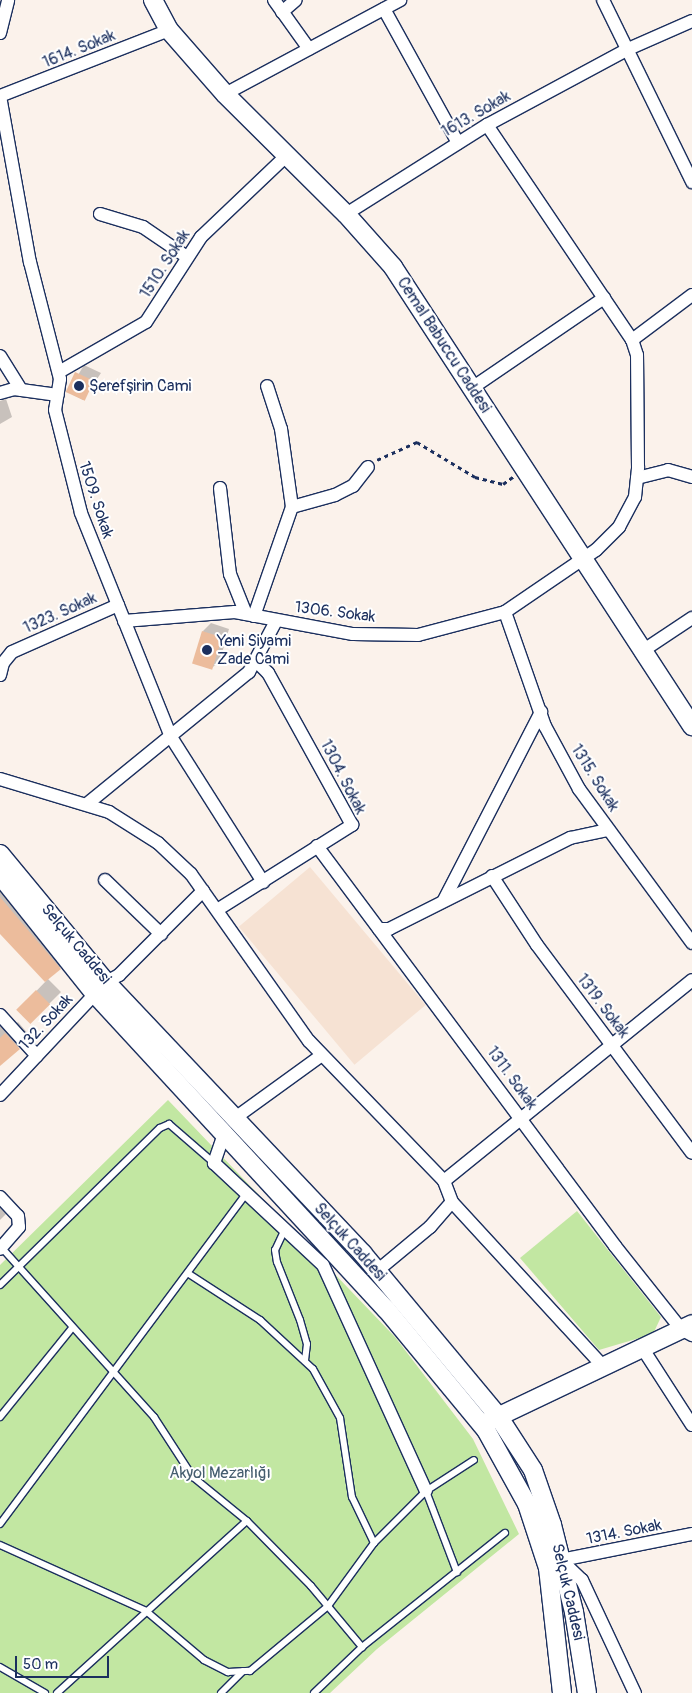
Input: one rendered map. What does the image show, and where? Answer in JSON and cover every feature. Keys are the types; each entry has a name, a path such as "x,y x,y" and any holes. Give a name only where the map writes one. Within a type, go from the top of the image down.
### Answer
{"main road":[{"name":"Cemal Babuccu Caddesi","path":"153,0 169,30 225,94 346,214 393,267 692,726"},
{"name":"Selçuk Caddesi","path":"0,854 101,988 235,1118 377,1271 498,1416 533,1470 561,1560 587,1693"},
{"path":"0,875 101,988 224,1134 386,1309 482,1425 527,1504 548,1568 562,1693"},
{"path":"482,1425 641,1346 688,1329"}],"street":[{"path":"0,33 8,0"},
{"path":"274,0 309,49"},
{"path":"282,12 296,0"},
{"path":"225,94 400,0"},
{"path":"603,0 627,55 692,182"},
{"path":"384,9 458,143"},
{"name":"1613. Sokak","path":"346,214 487,125 692,21"},
{"name":"1614. Sokak","path":"0,96 169,30"},
{"name":"1509. Sokak","path":"0,96 30,262 59,372 55,410 64,454 124,621 171,737 263,882"},
{"path":"487,125 632,340 692,295"},
{"name":"1510. Sokak","path":"59,372 146,322 200,237 286,156"},
{"path":"100,214 143,227 187,257"},
{"path":"472,388 604,298"},
{"name":"1306. Sokak","path":"124,621 250,615 353,634 418,635 505,612 584,558 619,527 635,497 637,478 637,356 632,340"},
{"path":"0,356 21,390"},
{"path":"250,615 292,507 281,429 267,386"},
{"path":"0,393 21,390 58,395"},
{"path":"292,507 335,495 353,486 368,467"},
{"path":"637,478 668,470 692,477"},
{"path":"220,488 230,574 250,615"},
{"name":"1323. Sokak","path":"0,675 3,663 12,652 118,605"},
{"name":"1315. Sokak","path":"505,612 541,712 579,789 692,943"},
{"path":"644,650 692,618"},
{"path":"87,804 249,672 276,620"},
{"name":"1304. Sokak","path":"217,910 352,825 268,673 255,660"},
{"path":"444,900 541,712"},
{"path":"0,779 109,812 158,843 203,891 322,1055 444,1182 452,1202 602,1365"},
{"path":"380,929 390,929 444,900 570,838 608,830"},
{"name":"1311. Sokak","path":"317,846 520,1117 688,1329"},
{"name":"1319. Sokak","path":"492,876 536,945 692,1153"},
{"path":"106,880 161,934"},
{"name":"132. Sokak","path":"0,1095 101,988 161,934 203,891"},
{"path":"444,1182 520,1117 692,980"},
{"path":"0,1015 37,1056"},
{"path":"235,1118 322,1055"},
{"path":"224,1134 214,1163 323,1265 426,1491"},
{"path":"0,1197 18,1216 19,1227 1,1248"},
{"path":"377,1271 430,1227 452,1202"},
{"path":"641,1346 692,1425"},
{"name":"1314. Sokak","path":"561,1560 692,1534"},
{"path":"561,1560 582,1580 635,1693"}],"lane":[{"path":"0,1285 160,1128 169,1124 214,1163"},
{"path":"0,1524 189,1274 247,1193"},
{"path":"285,1229 275,1250 277,1262 300,1320 307,1344 305,1361"},
{"path":"1,1248 19,1266 113,1375 154,1417 194,1477 247,1521 328,1606 362,1647"},
{"path":"189,1274 239,1304 305,1361 340,1418 352,1497 374,1543"},
{"path":"0,1417 72,1328"},
{"path":"221,1693 243,1671 279,1650 328,1606 374,1543 426,1491 474,1460"},
{"path":"426,1491 457,1572"},
{"path":"57,1693 247,1521"},
{"path":"314,1693 362,1647 506,1533"},
{"path":"0,1545 146,1611 204,1660 228,1672 243,1671"},
{"path":"0,1667 45,1693"}],"path":[{"path":"368,467 389,451 417,442 484,479 503,484 525,469"}],"shaded area":[{"path":"310,867 426,1005 354,1065 239,927"}],"green space":[{"name":"Akyol Mezarlığı","path":"168,1100 395,1337 473,1439 519,1534 377,1649 330,1693 0,1693 0,1265"},
{"path":"577,1211 661,1317 653,1334 599,1350 520,1258"}],"building":[{"name":"Şerefşirin Cami","path":"75,372 94,381 85,401 66,392"},
{"name":"Yeni Siyami Zade Cami","path":"202,631 222,637 212,670 192,664"},
{"path":"0,897 61,969 45,982 0,934"},
{"path":"36,990 50,1004 30,1024 16,1010"},
{"path":"5,1033 20,1049 0,1066 0,1038"}],"place":[{"name":"Şerefşirin Cami","path":"79,386"},
{"name":"Yeni Siyami Zade Cami","path":"207,650"}]}
